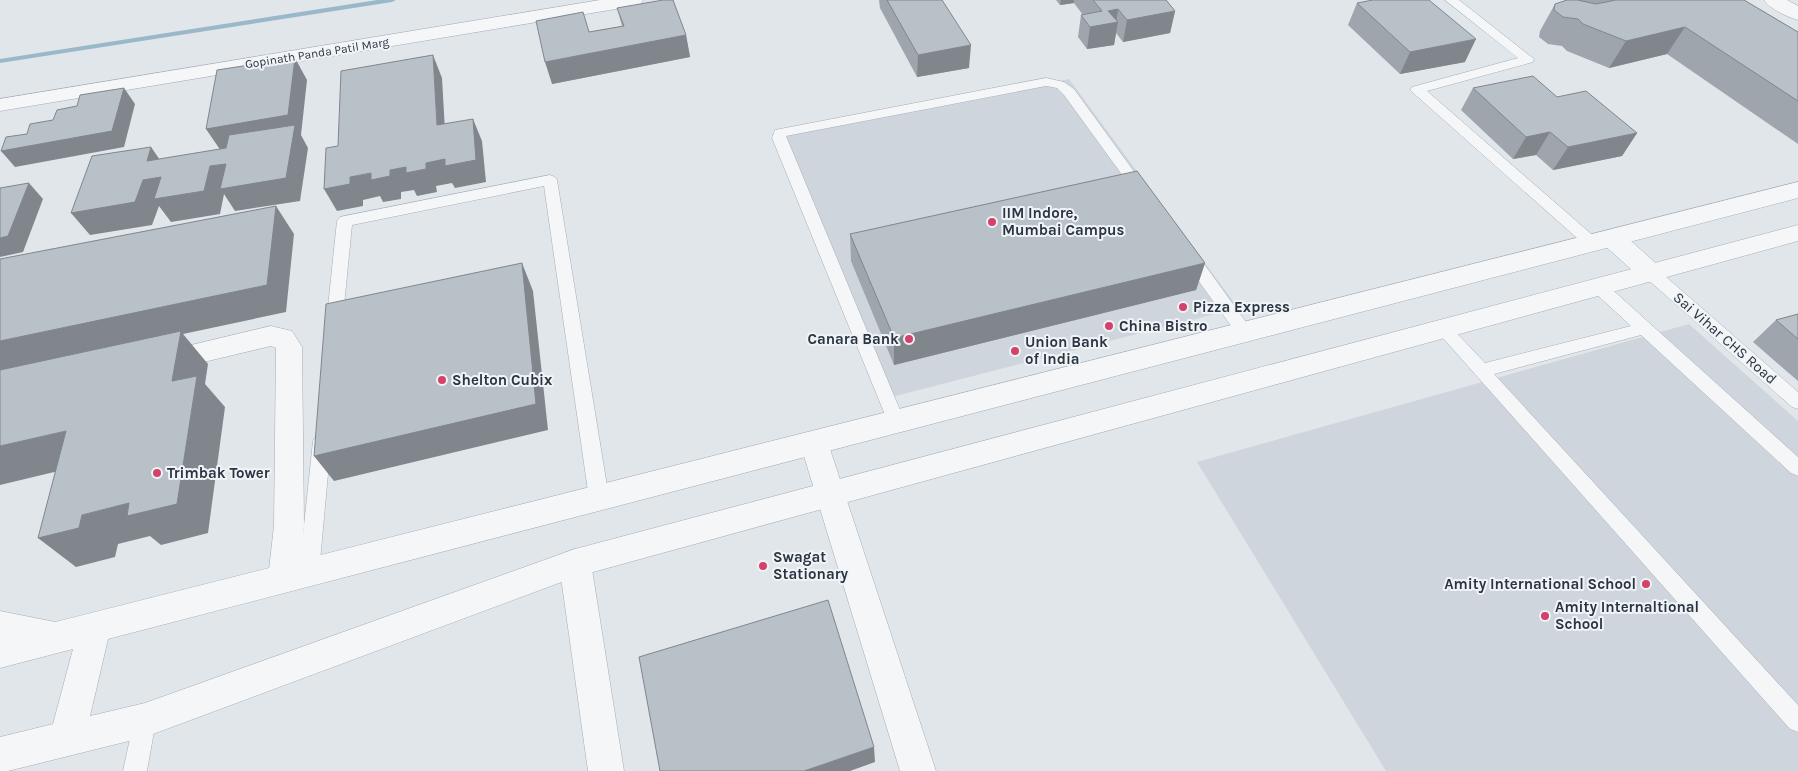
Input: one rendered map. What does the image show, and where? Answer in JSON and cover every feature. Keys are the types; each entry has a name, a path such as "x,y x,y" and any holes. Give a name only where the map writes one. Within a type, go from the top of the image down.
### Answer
{"street":[{"name":"Gopinath Panda Patil Marg","path":"0,105 634,0"},
{"path":"1773,0 1798,14"},
{"path":"0,652 1798,190"},
{"path":"0,755 145,720 575,563 1798,233"},
{"path":"1602,241 1652,273"},
{"path":"136,368 271,336 283,338 289,347 289,526 297,575"},
{"path":"814,443 918,771"},
{"path":"575,563 606,771"},
{"path":"0,626 58,637"},
{"path":"67,739 96,627"}],"lane":[{"path":"1451,0 1528,59 1418,90 1602,241"},
{"path":"896,422 779,138 780,133 1046,82 1055,83 1065,87 1069,92 1150,202"},
{"path":"332,346 345,221 550,180 598,498"},
{"path":"1179,242 1245,333"},
{"name":"Sai Vihar CHS Road","path":"1652,273 1798,402"},
{"path":"1599,287 1798,468"},
{"path":"1482,371 1646,328"},
{"path":"1444,329 1798,721"},
{"path":"297,575 324,423"},
{"path":"135,771 145,720"}],"shaded area":[{"name":"IIM Indore, Mumbai Campus","path":"1069,79 1238,308 880,400 776,136"},
{"name":"Amity Internaltional School","path":"1689,324 1798,421 1798,771 1386,771 1197,462"}],"building":[{"path":"673,0 686,35 545,62 536,21 583,12 589,32 624,26 617,8"},
{"path":"887,0 942,0 971,45 918,55"},
{"path":"1093,0 1166,0 1175,11 1127,20 1118,9 1108,11 1118,22 1090,27 1081,15 1102,11"},
{"path":"1373,0 1429,0 1476,39 1410,52 1357,3"},
{"path":"1567,0 1596,4 1616,0 1744,0 1798,32 1798,101 1685,27 1626,41 1583,24 1578,19 1563,17 1554,10 1555,4"},
{"path":"433,55 437,125 473,119 476,160 445,166 445,159 426,163 426,169 406,173 406,167 390,170 390,176 371,180 371,173 350,177 350,184 324,189 326,148 338,146 341,71"},
{"path":"295,58 288,115 206,129 217,70"},
{"path":"1533,76 1557,97 1586,91 1637,133 1568,147 1550,132 1526,137 1473,88"},
{"path":"124,88 112,131 1,151 6,137 27,134 30,124 53,120 57,110 77,106 80,95"},
{"path":"295,125 286,178 220,189 226,164 210,166 204,191 154,199 161,177 143,180 135,202 71,213 92,156 151,147 147,161 226,148 229,135"},
{"path":"1137,171 1205,263 894,338 850,234"},
{"path":"29,183 8,236 0,238 0,188"},
{"path":"276,206 267,285 0,341 0,259"},
{"name":"Shelton Cubix","path":"522,263 536,404 314,456 326,304"},
{"path":"1798,314 1798,339 1776,320"},
{"name":"Trimbak Tower","path":"181,331 172,381 197,376 177,504 127,516 129,503 82,515 79,528 38,538 66,431 0,446 0,370"},
{"path":"828,600 874,747 804,771 660,771 639,657"}],"waterway":[{"path":"0,61 392,0"}],"place":[{"name":"IIM Indore, Mumbai Campus","path":"992,222"},
{"name":"Pizza Express","path":"1183,307"},
{"name":"China Bistro","path":"1109,326"},
{"name":"Canara Bank","path":"909,339"},
{"name":"Union Bank of India","path":"1015,351"},
{"name":"Shelton Cubix","path":"442,380"},
{"name":"Trimbak Tower","path":"157,473"},
{"name":"Swagat Stationary","path":"763,566"},
{"name":"Amity International School","path":"1646,584"},
{"name":"Amity Internaltional School","path":"1545,616"}]}
